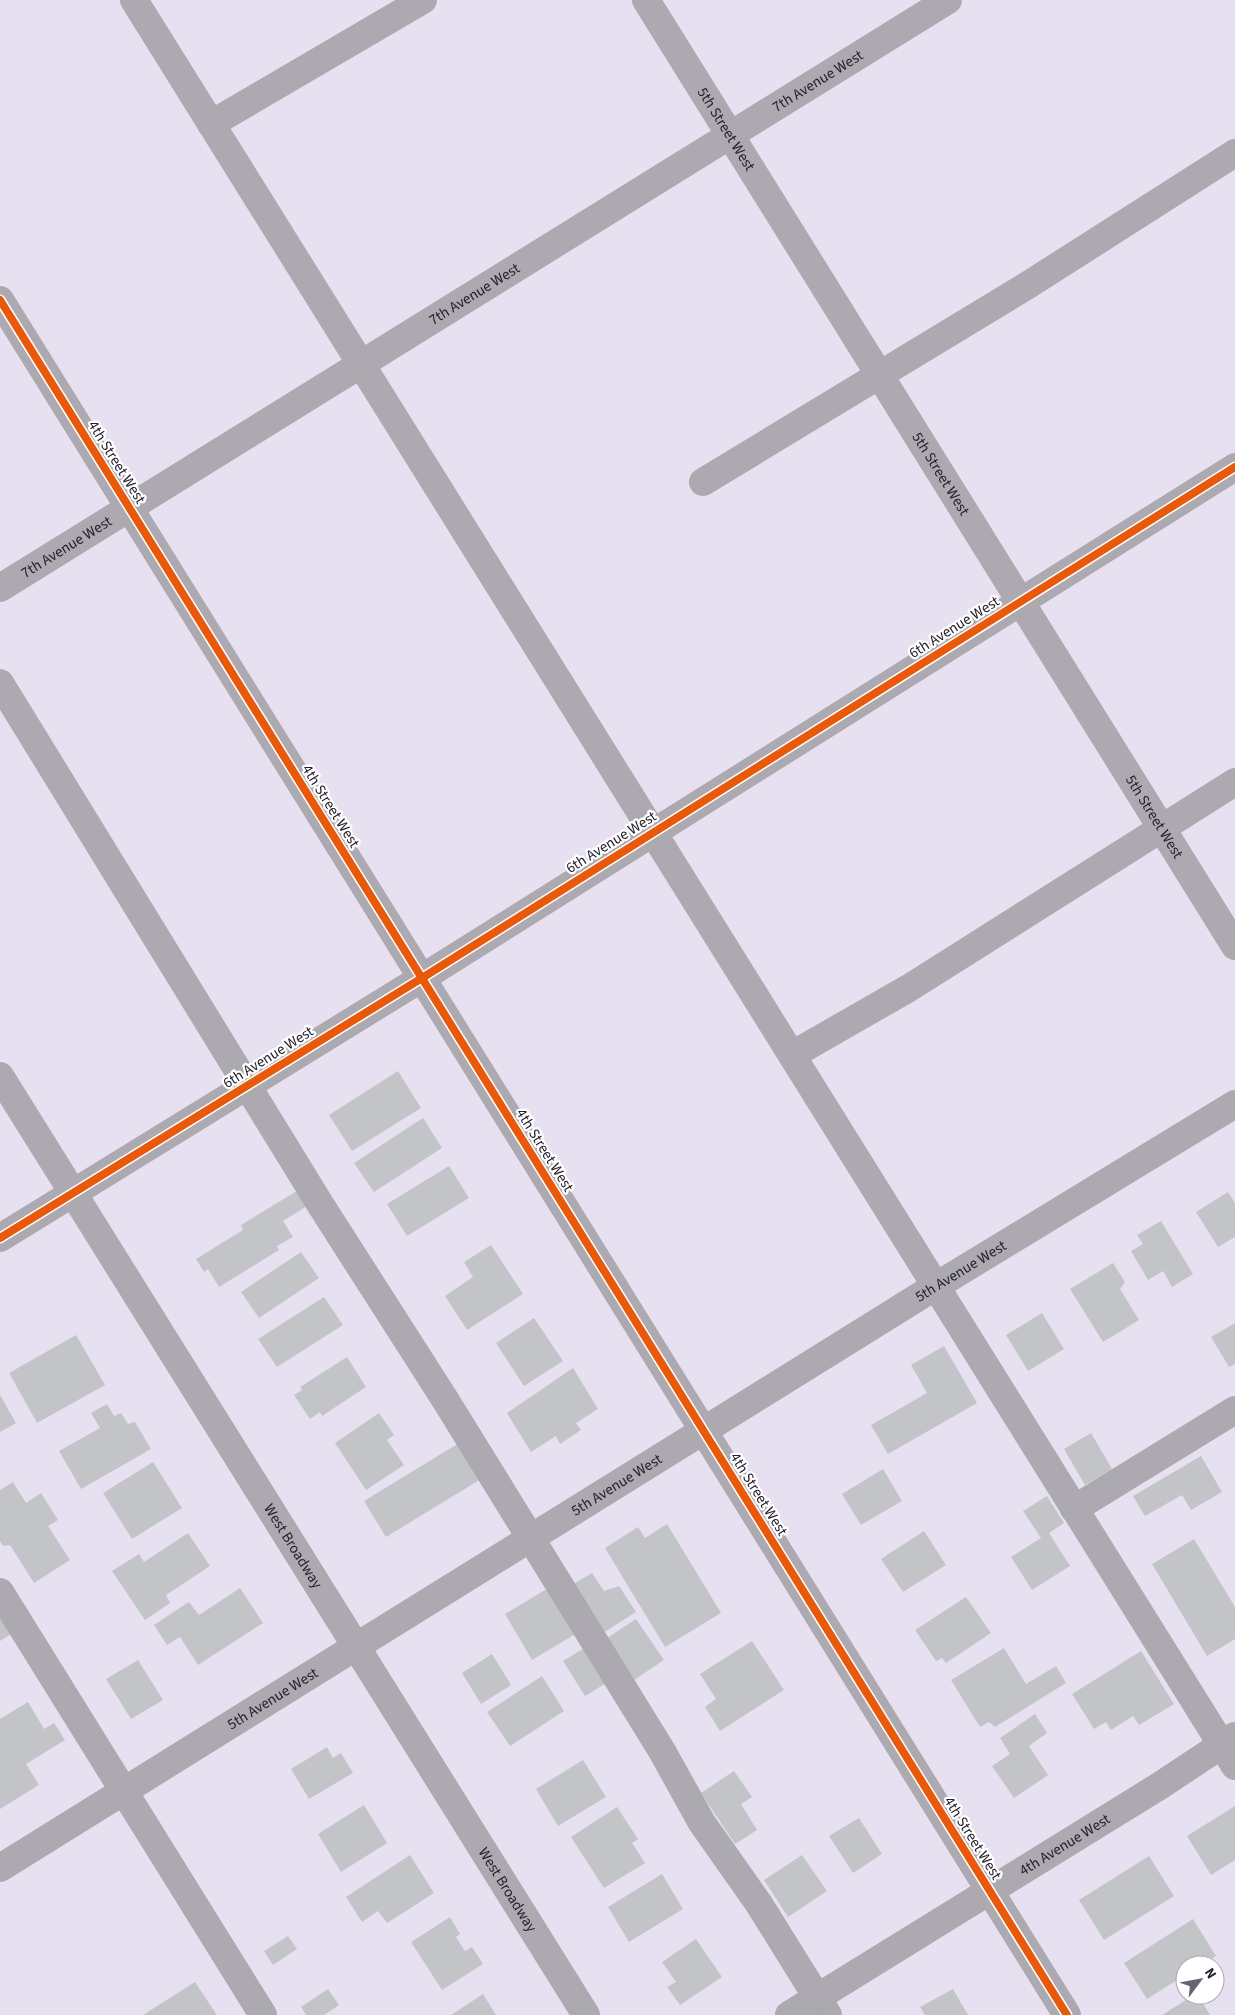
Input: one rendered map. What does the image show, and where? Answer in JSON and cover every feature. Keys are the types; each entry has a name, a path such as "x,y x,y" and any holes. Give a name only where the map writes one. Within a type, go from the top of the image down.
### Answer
{"street":[{"path":"134,0 1074,1509 1230,1749"},
{"path":"211,124 423,0"},
{"name":"5th Street West","path":"646,0 1235,946"},
{"name":"7th Avenue West","path":"0,588 948,0"},
{"path":"703,482 1028,285 1235,153"},
{"name":"4th Street West","path":"0,300 1067,2015"},
{"name":"6th Avenue West","path":"0,1238 422,978 1235,467"},
{"path":"0,683 247,1086 662,1751 702,1823 759,1904 822,2006"},
{"path":"792,1055 909,988 1235,782"},
{"name":"West Broadway","path":"0,1076 586,2015"},
{"name":"5th Avenue West","path":"0,1868 703,1430 1235,1104"},
{"path":"1074,1509 1235,1410"},
{"path":"0,1592 263,2015"},
{"name":"4th Avenue West","path":"790,2015 822,2006 990,1891 1161,1785 1230,1749"}],"building":[{"path":"398,1071 421,1108 352,1151 329,1115"},
{"path":"423,1118 442,1148 374,1192 354,1163"},
{"path":"449,1166 469,1198 407,1236 387,1204"},
{"path":"297,1191 307,1206 283,1221 293,1237 277,1246 279,1250 219,1287 208,1269 204,1272 196,1259 243,1230 241,1225"},
{"path":"1228,1192 1235,1203 1235,1237 1218,1247 1196,1212"},
{"path":"1161,1221 1193,1274 1172,1287 1163,1271 1148,1280 1131,1251 1143,1244 1137,1235"},
{"path":"491,1245 523,1294 467,1330 445,1296 473,1277 464,1262"},
{"path":"301,1252 319,1278 259,1318 241,1292"},
{"path":"1113,1263 1125,1282 1120,1289 1139,1320 1103,1342 1070,1289"},
{"path":"324,1297 343,1325 277,1367 258,1339"},
{"path":"1042,1313 1064,1349 1028,1371 1006,1335"},
{"path":"534,1318 563,1361 524,1386 496,1343"},
{"path":"1235,1323 1235,1364 1229,1367 1211,1337"},
{"path":"76,1335 105,1385 37,1423 9,1373"},
{"path":"944,1346 977,1403 888,1454 871,1425 927,1393 911,1365"},
{"path":"347,1357 366,1387 322,1416 320,1412 310,1419 294,1395 302,1390 300,1387"},
{"path":"573,1368 598,1409 576,1423 581,1430 560,1444 556,1436 531,1452 507,1413"},
{"path":"0,1395 16,1423 0,1432"},
{"path":"107,1404 114,1416 121,1413 128,1424 135,1422 151,1449 81,1489 59,1451 100,1428 91,1413"},
{"path":"379,1413 394,1435 387,1440 404,1465 366,1490 335,1443"},
{"path":"1091,1433 1112,1469 1085,1485 1064,1449"},
{"path":"459,1443 481,1479 386,1537 364,1501"},
{"path":"1201,1456 1222,1492 1191,1510 1182,1495 1145,1516 1133,1496"},
{"path":"153,1462 182,1508 132,1539 103,1493"},
{"path":"883,1469 902,1501 861,1525 842,1494"},
{"path":"13,1482 26,1503 41,1493 58,1520 48,1526 70,1560 34,1583 10,1545 3,1546 0,1541 0,1490"},
{"path":"1047,1496 1064,1523 1049,1533 1070,1566 1032,1590 1011,1557 1041,1538 1023,1511"},
{"path":"667,1524 721,1613 665,1647 605,1548 638,1527 645,1538"},
{"path":"924,1531 946,1565 903,1592 881,1559"},
{"path":"188,1533 210,1566 166,1595 170,1603 145,1620 112,1571 139,1554 144,1562"},
{"path":"1194,1539 1235,1607 1235,1639 1207,1656 1152,1564"},
{"path":"592,1573 604,1591 619,1586 636,1612 603,1633 572,1585"},
{"path":"550,1587 577,1633 532,1660 505,1614"},
{"path":"240,1588 263,1623 198,1665 180,1637 167,1645 154,1625 189,1602 199,1615"},
{"path":"966,1597 991,1633 946,1663 942,1658 936,1661 915,1630"},
{"path":"0,1612 13,1633 0,1641"},
{"path":"636,1619 664,1660 631,1682 604,1640"},
{"path":"752,1641 784,1690 720,1731 705,1707 716,1699 700,1674"},
{"path":"586,1647 608,1682 585,1696 563,1661"},
{"path":"1004,1648 1026,1684 1056,1666 1066,1683 995,1727 989,1722 980,1727 951,1680"},
{"path":"1141,1651 1174,1704 1139,1725 1133,1716 1111,1730 1106,1722 1094,1729 1072,1694"},
{"path":"492,1654 511,1685 481,1704 462,1673"},
{"path":"138,1660 163,1700 131,1719 106,1679"},
{"path":"542,1676 564,1711 510,1746 487,1712"},
{"path":"28,1702 44,1729 54,1723 65,1740 26,1764 39,1785 0,1809 0,1719"},
{"path":"1035,1714 1047,1733 1029,1746 1048,1775 1014,1798 992,1766 1010,1754 1000,1738"},
{"path":"327,1747 333,1758 341,1753 353,1773 309,1799 291,1769"},
{"path":"583,1760 606,1797 558,1826 536,1789"},
{"path":"734,1771 752,1797 741,1804 757,1830 735,1844 701,1793"},
{"path":"364,1805 387,1843 341,1872 318,1834"},
{"path":"1235,1806 1235,1860 1211,1875 1187,1836"},
{"path":"617,1807 638,1839 632,1843 645,1863 604,1888 571,1837"},
{"path":"859,1818 882,1854 853,1873 829,1836"},
{"path":"410,1855 434,1893 387,1923 378,1911 362,1922 346,1897"},
{"path":"802,1855 827,1891 788,1917 764,1880"},
{"path":"1149,1856 1174,1896 1104,1940 1079,1900"},
{"path":"662,1874 683,1909 629,1942 608,1907"},
{"path":"450,1917 460,1934 456,1937 465,1951 472,1947 483,1964 442,1990 411,1942"},
{"path":"1193,1919 1215,1955 1175,1955 1175,1981 1147,1999 1124,1963"},
{"path":"288,1936 297,1949 273,1965 264,1951"},
{"path":"696,1939 722,1977 680,2005 667,1987 676,1982 662,1962"},
{"path":"195,1982 217,2015 143,2015"},
{"path":"328,1989 339,2005 324,2015 306,2015 301,2007"},
{"path":"953,1989 968,2015 925,2015 920,2007"},
{"path":"483,1994 496,2015 451,2015"},
{"path":"1178,2005 1204,2005 1210,2015 1162,2015"}],"cycle path":[{"path":"0,300 1067,2015"},
{"path":"0,1238 422,978 1235,467"}]}
